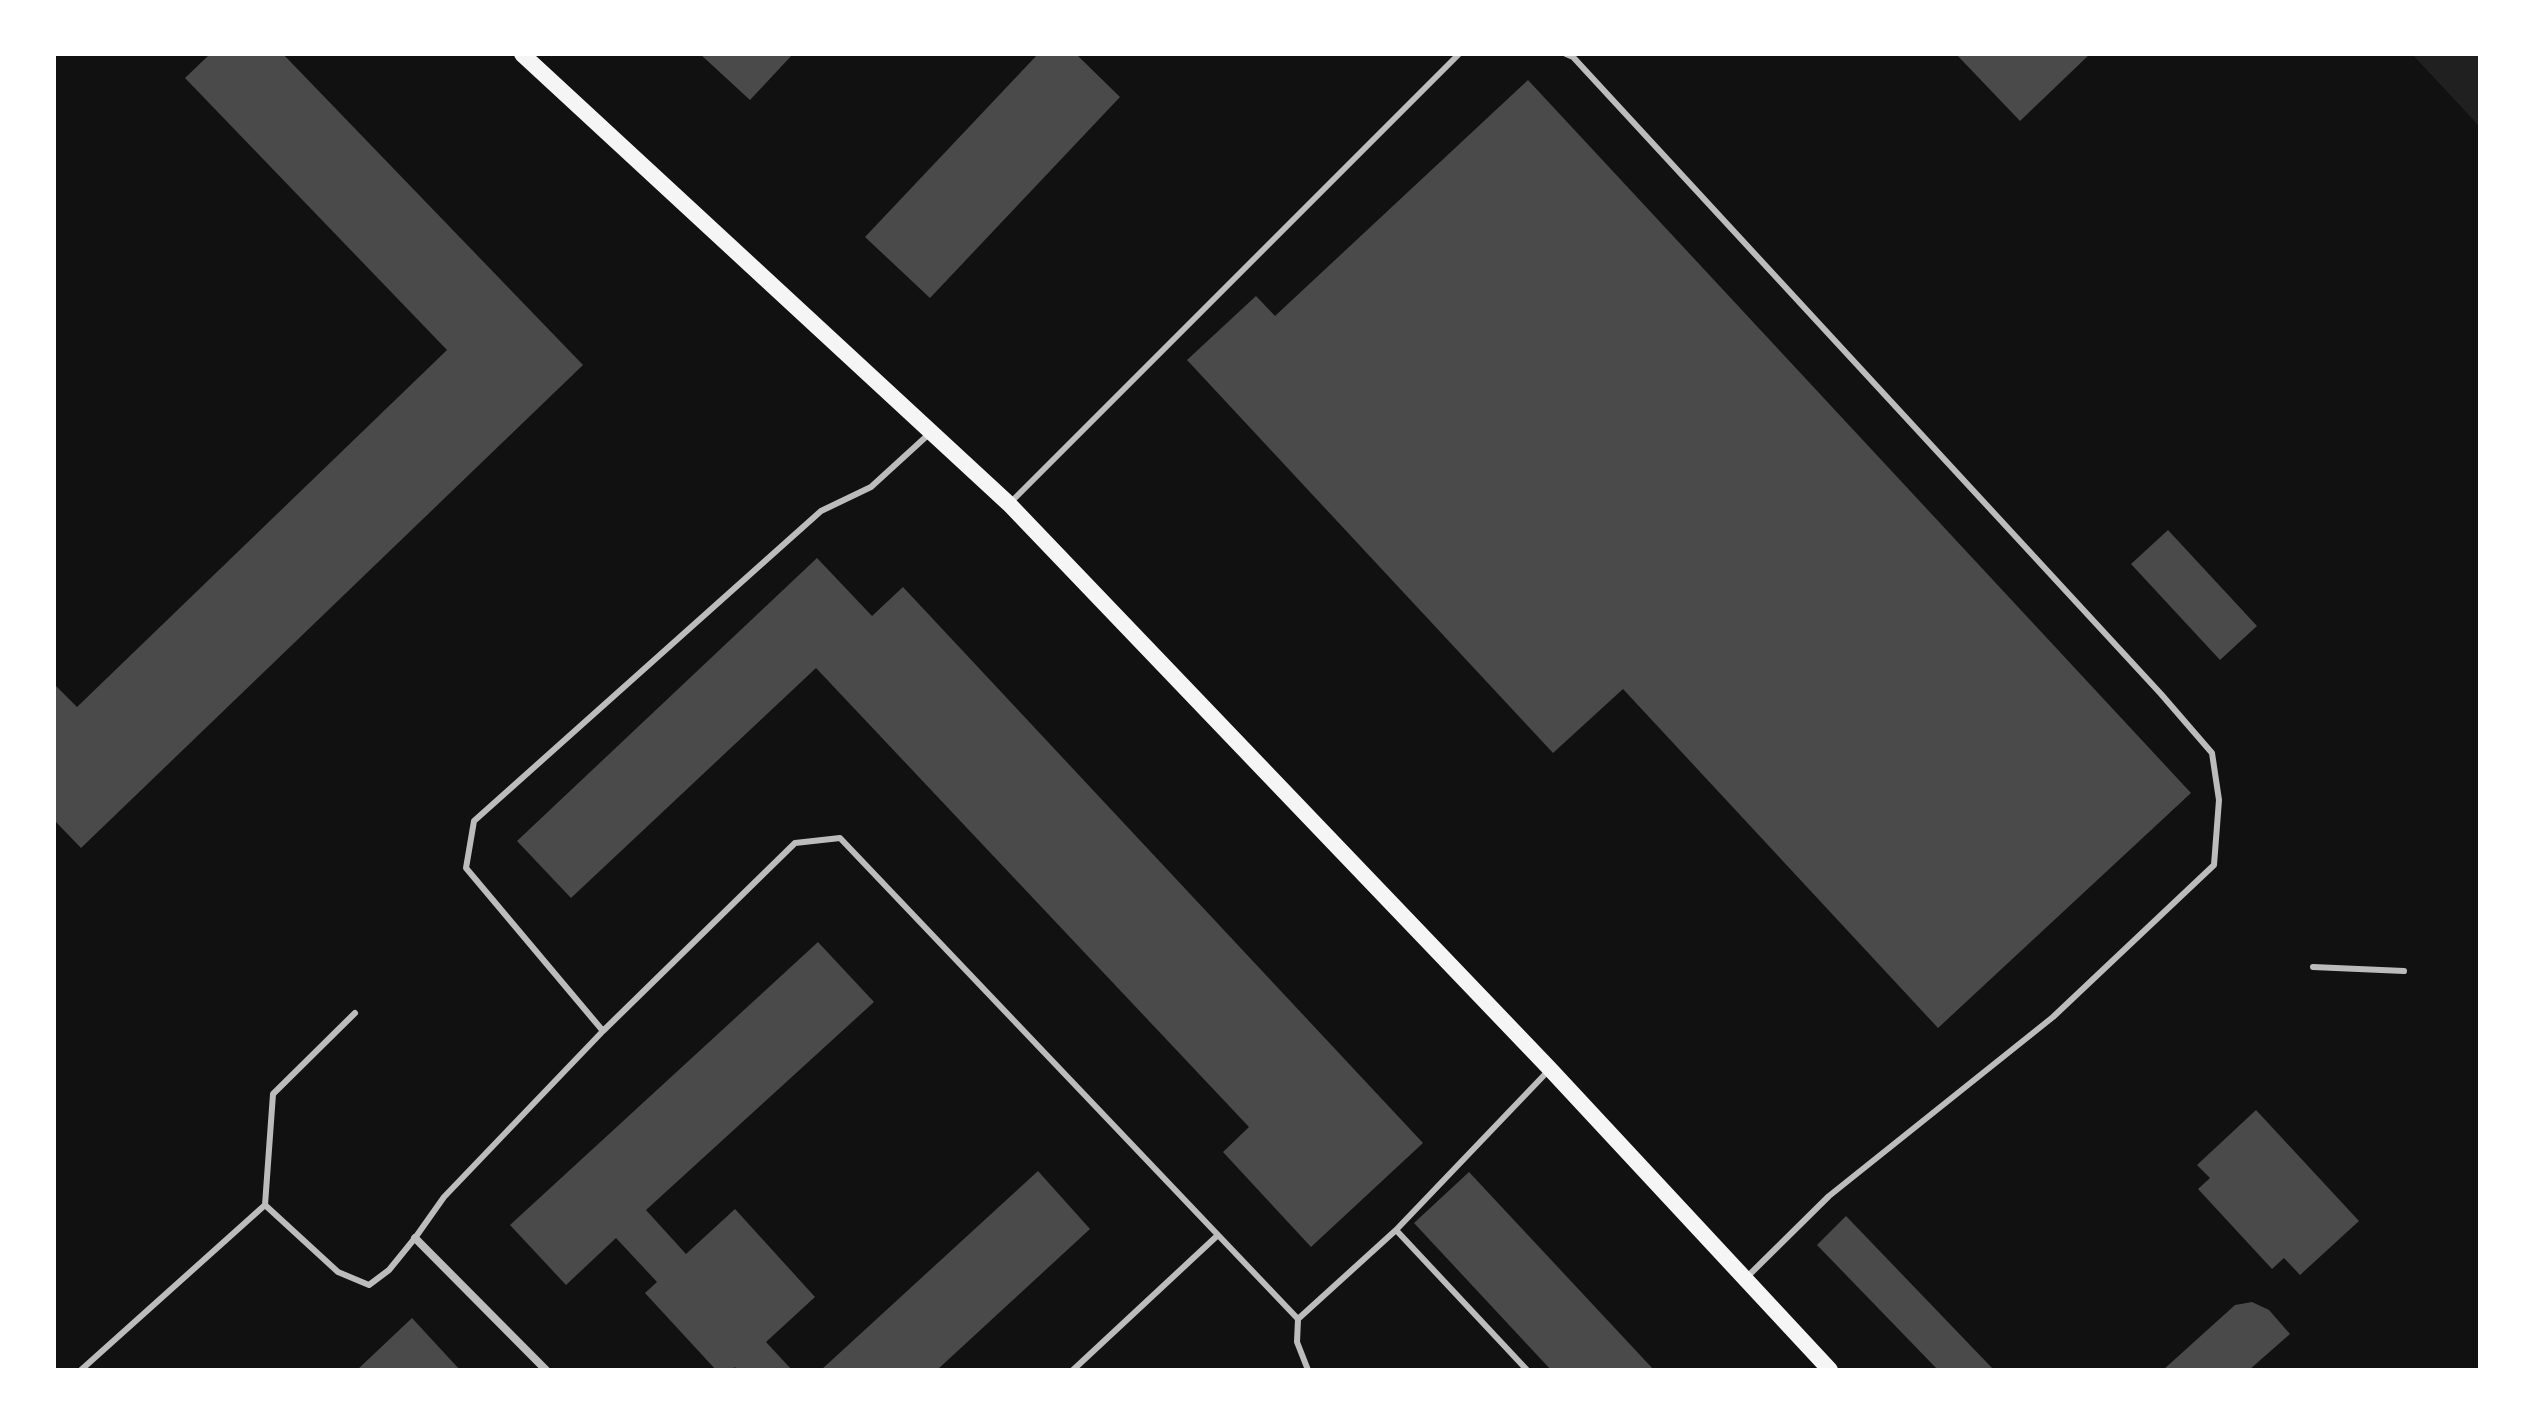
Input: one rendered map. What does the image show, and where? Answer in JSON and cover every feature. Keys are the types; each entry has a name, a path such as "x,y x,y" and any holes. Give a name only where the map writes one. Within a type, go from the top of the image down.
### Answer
{"main road":[{"path":"522,54 1009,504 1550,1069 1830,1370"}],"street":[{"path":"415,1238 540,1368"}],"lane":[{"path":"1009,504 1459,54"},
{"path":"1566,54 1573,57 2161,694 2212,753 2217,785 2219,800 2214,865 2053,1017 1829,1196 1745,1279"},
{"path":"603,1031 466,868 474,821 821,511 871,487 931,431"},
{"path":"265,1205 338,1272 369,1285 389,1270 444,1197 603,1031 795,843 840,838 1298,1319"},
{"path":"2313,967 2404,971"},
{"path":"81,1370 265,1205 273,1094 355,1013"},
{"path":"1308,1370 1297,1342 1298,1319 1396,1230 1550,1069"},
{"path":"1396,1230 1527,1370"},
{"path":"1073,1370 1218,1235"}],"shaded area":[{"path":"2412,54 2480,54 2480,127"}],"building":[{"path":"210,54 283,54 583,365 81,848 54,820 54,684 77,707 447,350 185,78"},
{"path":"700,54 793,54 750,100"},
{"path":"1038,54 1076,54 1120,97 930,298 865,237"},
{"path":"1956,54 2090,54 2020,121"},
{"path":"1528,80 2191,793 1938,1028 1623,689 1553,753 1187,360 1256,296 1275,316"},
{"path":"2168,530 2257,626 2220,660 2131,564"},
{"path":"817,558 872,616 903,587 1423,1143 1311,1247 1223,1152 1249,1127 816,668 571,898 517,841"},
{"path":"818,942 874,1002 646,1210 686,1254 735,1209 815,1297 766,1342 792,1370 737,1370 735,1367 716,1370 645,1293 657,1282 616,1238 566,1285 510,1225"},
{"path":"2256,1110 2359,1221 2300,1275 2284,1258 2272,1269 2198,1189 2210,1178 2197,1165"},
{"path":"1038,1171 1090,1229 937,1370 821,1370"},
{"path":"1469,1172 1654,1370 1551,1370 1414,1223"},
{"path":"1846,1216 1994,1370 1938,1370 1817,1245"},
{"path":"2252,1302 2269,1310 2290,1334 2249,1370 2163,1370 2235,1305"},
{"path":"412,1318 460,1370 357,1370"}]}
